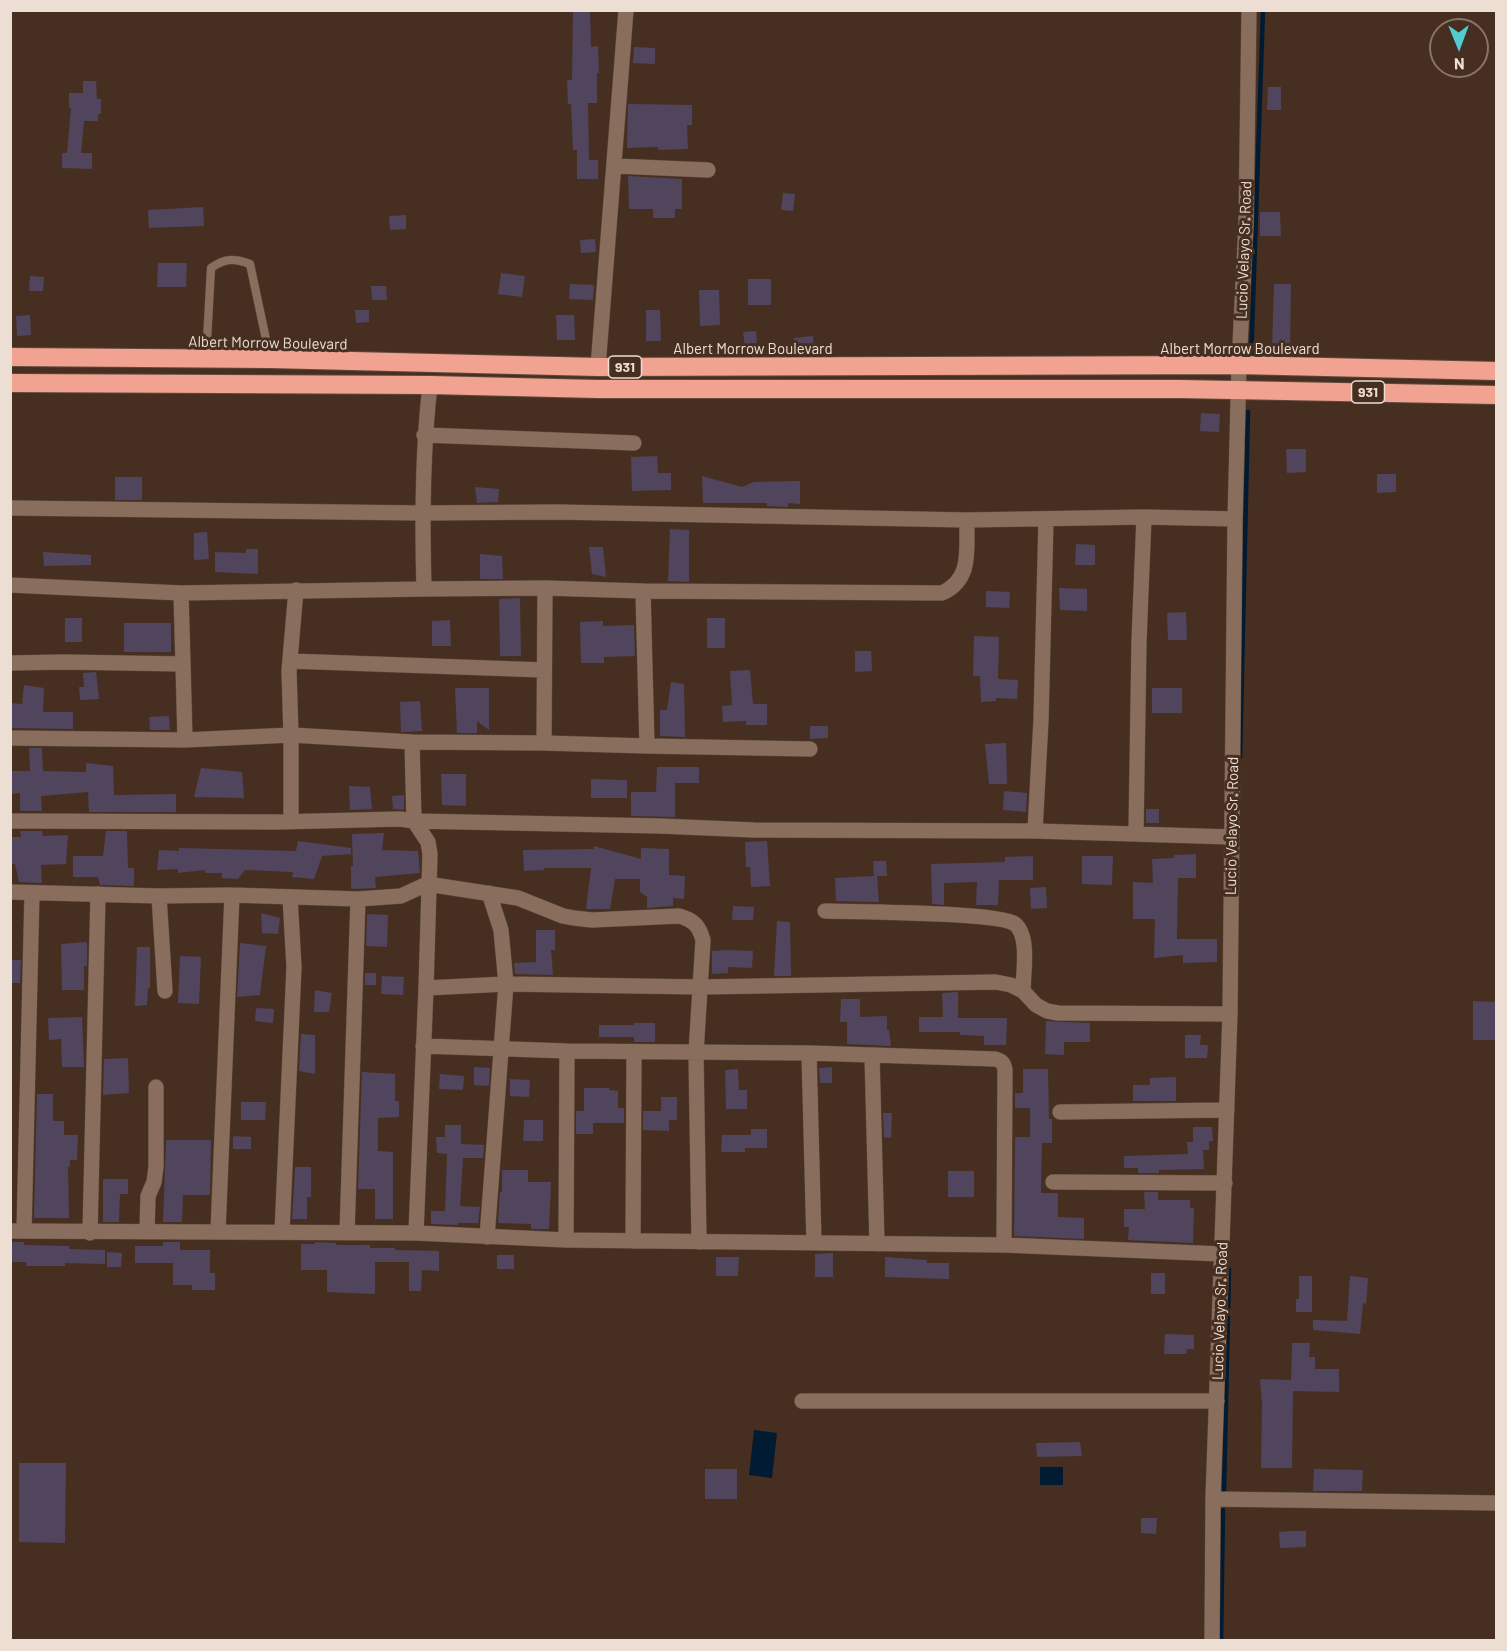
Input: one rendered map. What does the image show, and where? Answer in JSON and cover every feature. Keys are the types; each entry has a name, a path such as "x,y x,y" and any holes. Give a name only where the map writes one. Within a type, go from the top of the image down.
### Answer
{"highway":[{"name":"Albert Morrow Boulevard","path":"10,357 270,359 598,368 1239,365 1497,371"},
{"name":"931","path":"10,383 609,389 1239,390 1497,395"}],"street":[{"path":"598,368 626,10"},
{"name":"Lucio Velayo Sr. Road","path":"1212,1641 1213,1499 1230,1014 1235,519 1246,224 1249,10"},
{"path":"615,166 708,171"},
{"path":"424,590 422,513 424,435 430,386"},
{"path":"424,435 634,443"},
{"path":"10,508 422,513 557,512 967,520 1144,517 1235,519"},
{"path":"1136,833 1139,631 1144,517"},
{"path":"1035,831 1041,720 1046,519"},
{"path":"10,585 181,593 545,588 942,593 953,588 963,575 967,520"},
{"path":"544,743 545,588"},
{"path":"291,821 290,661 296,590"},
{"path":"643,591 647,746"},
{"path":"181,593 185,740"},
{"path":"290,661 544,670"},
{"path":"10,663 183,664"},
{"path":"10,738 185,740 291,735 412,742 810,749"},
{"path":"412,742 414,821 428,842 426,988 417,1233"},
{"path":"10,821 400,819 754,830 1035,831 1232,837"},
{"path":"10,892 358,899 401,896 427,884 518,898 574,918 592,920 679,916 690,919 696,925 703,940 696,1053 699,1242"},
{"path":"32,893 17,1231 417,1233 566,1240 1004,1245 1222,1254"},
{"path":"487,1237 503,1048 506,984 501,930 489,893"},
{"path":"90,1233 98,894"},
{"path":"218,1231 232,895"},
{"path":"159,896 165,990"},
{"path":"282,1232 294,967 290,897"},
{"path":"347,1233 358,899"},
{"path":"825,911 967,916 1005,920 1015,925 1023,939 1023,991"},
{"path":"426,988 506,984 701,987 996,982 1011,985 1023,991 1036,1005 1047,1011 1058,1013 1230,1014"},
{"path":"423,1046 567,1051 872,1054 995,1059 1004,1063 1005,1070 1004,1245"},
{"path":"566,1240 567,1051"},
{"path":"633,1241 634,1052"},
{"path":"809,1053 813,1243"},
{"path":"872,1054 877,1244"},
{"path":"147,1232 148,1196 154,1182 156,1167 156,1087"},
{"path":"1060,1112 1227,1110"},
{"path":"1053,1182 1225,1183"},
{"path":"802,1401 1217,1401"},
{"path":"1213,1499 1497,1503"}],"lane":[{"path":"206,359 212,268 221,261 237,259 250,264 270,359"}],"water":[{"path":"754,1430 777,1433 772,1478 749,1475"},
{"path":"1040,1467 1063,1467 1063,1485 1040,1485"}],"building":[{"path":"573,10 590,10 591,47 598,46 597,103 588,103 589,160 598,160 598,179 577,179 577,150 573,150 571,104 568,104 567,80 572,80"},
{"path":"634,47 655,48 655,64 633,63"},
{"path":"83,81 96,81 97,99 101,99 101,114 98,114 98,121 84,121 81,153 92,153 92,169 62,168 62,153 67,153 71,108 69,108 69,93 83,93"},
{"path":"1268,87 1281,87 1281,110 1267,110"},
{"path":"628,104 692,105 692,125 687,125 688,149 627,148"},
{"path":"628,176 682,179 682,209 675,209 675,218 653,218 653,209 629,209"},
{"path":"783,193 795,194 793,211 781,210"},
{"path":"203,207 204,226 149,228 148,210"},
{"path":"1260,212 1280,212 1281,236 1260,236"},
{"path":"406,215 406,229 390,230 389,216"},
{"path":"595,239 596,252 581,253 580,240"},
{"path":"158,263 187,263 186,287 157,287"},
{"path":"501,273 525,276 522,297 498,294"},
{"path":"30,276 44,277 43,291 29,291"},
{"path":"748,279 771,279 771,305 748,305"},
{"path":"570,284 594,285 593,300 569,299"},
{"path":"1274,284 1291,284 1290,351 1272,350"},
{"path":"371,286 386,286 387,300 372,300"},
{"path":"699,290 719,290 720,325 700,326"},
{"path":"355,310 369,310 369,322 356,323"},
{"path":"646,310 660,310 661,341 646,341"},
{"path":"30,315 31,335 17,336 16,316"},
{"path":"556,315 574,315 575,340 557,340"},
{"path":"756,331 757,346 745,347 743,332"},
{"path":"813,336 814,353 795,354 794,338"},
{"path":"1201,413 1220,414 1219,432 1200,431"},
{"path":"1286,449 1306,449 1306,472 1287,473"},
{"path":"657,456 658,473 671,473 671,490 632,491 631,457"},
{"path":"1377,474 1396,474 1396,492 1377,493"},
{"path":"702,476 742,487 754,482 800,481 800,504 788,503 788,507 767,506 767,503 703,503"},
{"path":"115,477 142,477 142,500 115,500"},
{"path":"475,487 499,489 498,502 477,503"},
{"path":"670,529 689,530 689,582 668,581"},
{"path":"207,532 209,559 194,560 194,533"},
{"path":"1076,544 1095,545 1095,565 1075,565"},
{"path":"589,547 603,547 606,577 592,574"},
{"path":"246,549 258,549 258,574 215,572 215,552 246,553"},
{"path":"43,552 91,555 91,565 44,566"},
{"path":"480,554 502,556 503,579 480,579"},
{"path":"1059,588 1087,589 1087,611 1060,610"},
{"path":"986,591 1010,592 1009,608 986,607"},
{"path":"520,598 521,656 500,656 499,599"},
{"path":"1186,612 1187,640 1168,640 1167,613"},
{"path":"65,618 82,618 82,642 65,642"},
{"path":"707,618 725,618 725,648 707,648"},
{"path":"450,620 451,646 432,646 432,621"},
{"path":"603,621 603,626 634,625 635,656 604,657 604,663 581,663 580,622"},
{"path":"124,623 171,623 171,652 124,652"},
{"path":"974,636 999,637 998,679 1018,680 1017,699 996,698 996,701 981,702 980,676 973,676"},
{"path":"855,651 871,651 872,671 855,672"},
{"path":"750,670 753,704 767,704 767,725 746,725 746,721 723,722 722,706 732,705 730,671"},
{"path":"96,672 99,699 80,700 79,687 84,687 83,673"},
{"path":"671,682 684,684 685,737 660,736 660,710 667,710"},
{"path":"24,685 44,688 43,712 73,712 73,729 10,728 10,703 22,704"},
{"path":"455,688 489,688 489,730 477,721 477,733 457,733"},
{"path":"1152,688 1182,688 1182,713 1152,713"},
{"path":"420,701 422,731 401,732 400,702"},
{"path":"169,716 170,730 150,730 149,717"},
{"path":"810,726 828,726 828,738 810,739"},
{"path":"1006,743 1007,784 989,784 985,744"},
{"path":"29,748 42,748 43,771 86,772 86,763 113,766 114,795 176,794 176,812 89,812 88,792 41,796 42,811 20,811 20,793 10,794 10,771 30,771"},
{"path":"657,767 699,767 699,783 675,783 675,817 631,816 631,792 656,792"},
{"path":"201,768 242,772 244,798 194,797"},
{"path":"441,774 466,774 466,806 442,805"},
{"path":"591,779 627,780 627,798 591,798"},
{"path":"349,786 370,787 372,809 350,810"},
{"path":"1004,791 1027,793 1026,812 1003,810"},
{"path":"404,795 404,810 393,809 392,796"},
{"path":"1146,809 1159,809 1159,823 1146,823"},
{"path":"20,831 42,831 43,836 68,835 66,864 41,865 42,883 19,882 15,864 10,864 10,852 12,837 21,837"},
{"path":"106,831 127,831 128,868 134,868 134,886 100,885 98,877 73,877 73,856 103,856"},
{"path":"384,833 382,850 418,851 420,873 375,877 376,888 351,889 352,834"},
{"path":"298,841 351,848 351,854 322,856 314,879 292,877 293,872 245,870 238,879 222,878 222,873 205,873 205,870 178,873 178,869 157,870 159,850 179,851 179,848 296,851"},
{"path":"767,841 770,886 751,887 750,867 746,867 745,842"},
{"path":"594,846 641,859 641,848 669,849 669,875 685,876 684,899 673,898 673,906 647,908 647,897 640,892 640,879 615,879 610,909 586,909 591,868 544,868 544,870 524,871 523,850 594,849"},
{"path":"1196,854 1196,878 1178,878 1177,939 1217,939 1217,962 1183,963 1183,955 1154,958 1155,919 1133,919 1133,882 1153,883 1152,859"},
{"path":"1033,856 1033,880 999,880 998,905 976,905 977,882 944,883 944,905 932,904 931,864 1005,862 1005,857"},
{"path":"1082,856 1113,856 1112,885 1082,884"},
{"path":"873,861 886,861 887,876 877,876 879,902 836,901 835,878 874,876"},
{"path":"1046,887 1047,908 1031,909 1030,888"},
{"path":"733,906 754,907 753,920 732,920"},
{"path":"261,913 280,918 278,934 262,933"},
{"path":"367,914 388,915 387,947 366,946"},
{"path":"777,921 790,922 791,976 774,976"},
{"path":"536,930 555,930 555,950 551,950 553,975 515,974 514,963 536,962"},
{"path":"87,942 84,990 62,990 61,944"},
{"path":"240,943 266,946 260,995 237,997"},
{"path":"137,947 150,947 150,988 148,988 147,1005 135,1006"},
{"path":"712,951 753,951 752,968 728,967 728,973 712,974"},
{"path":"180,956 201,957 199,1004 178,1003"},
{"path":"10,960 21,960 20,983 10,983"},
{"path":"365,973 376,973 376,985 365,985"},
{"path":"382,976 404,977 403,995 381,994"},
{"path":"315,990 332,993 329,1012 314,1012"},
{"path":"958,992 958,1018 1007,1018 1006,1045 984,1045 984,1036 960,1035 960,1032 919,1032 919,1017 943,1017 942,993"},
{"path":"841,999 860,999 860,1017 887,1016 887,1030 889,1030 891,1046 847,1044 847,1022 840,1022"},
{"path":"1473,1001 1497,1002 1497,1040 1473,1040"},
{"path":"256,1008 274,1009 273,1023 255,1021"},
{"path":"82,1017 84,1067 62,1067 61,1039 49,1040 48,1018"},
{"path":"1046,1021 1090,1023 1090,1042 1064,1042 1064,1055 1045,1054"},
{"path":"634,1023 655,1023 655,1042 634,1042 634,1037 599,1037 599,1025 634,1025"},
{"path":"301,1034 315,1035 315,1074 299,1071"},
{"path":"1185,1035 1201,1035 1200,1045 1208,1045 1207,1058 1185,1058"},
{"path":"128,1058 129,1093 103,1095 104,1059"},
{"path":"474,1067 490,1068 489,1086 474,1085"},
{"path":"832,1067 832,1083 820,1083 819,1068"},
{"path":"738,1069 739,1090 747,1090 747,1109 726,1109 725,1070"},
{"path":"1023,1069 1048,1069 1052,1143 1042,1143 1041,1193 1058,1193 1058,1217 1084,1218 1084,1239 1014,1236 1015,1137 1030,1137 1030,1108 1015,1108 1015,1093 1023,1093"},
{"path":"362,1072 395,1074 395,1101 399,1101 399,1117 378,1118 378,1151 393,1152 393,1219 375,1219 375,1189 358,1189"},
{"path":"440,1074 464,1076 463,1090 439,1089"},
{"path":"1176,1077 1176,1101 1133,1101 1133,1085 1150,1085 1150,1078"},
{"path":"510,1079 530,1080 529,1097 510,1096"},
{"path":"584,1088 609,1088 609,1090 618,1091 618,1108 624,1108 624,1123 593,1123 593,1134 576,1134 576,1111 584,1111"},
{"path":"37,1094 53,1094 53,1121 64,1121 64,1135 78,1135 77,1160 70,1160 70,1167 68,1167 69,1218 34,1218"},
{"path":"661,1097 677,1097 677,1120 669,1120 669,1131 643,1130 643,1111 661,1111"},
{"path":"241,1102 266,1102 265,1120 241,1120"},
{"path":"883,1113 892,1113 891,1138 884,1137"},
{"path":"524,1120 543,1120 543,1141 523,1141"},
{"path":"445,1125 461,1125 461,1144 484,1145 483,1158 463,1158 460,1206 480,1207 478,1223 431,1224 431,1211 445,1211 447,1154 437,1153 436,1137 445,1137"},
{"path":"1193,1127 1212,1127 1213,1141 1209,1141 1209,1150 1203,1150 1204,1169 1138,1173 1138,1168 1124,1168 1124,1156 1188,1154 1187,1142 1193,1142"},
{"path":"751,1129 767,1129 767,1148 745,1148 745,1152 721,1152 722,1135 751,1135"},
{"path":"233,1136 251,1137 251,1149 233,1149"},
{"path":"166,1140 211,1140 210,1195 183,1195 182,1222 163,1222"},
{"path":"295,1167 311,1167 311,1197 307,1197 307,1219 292,1219"},
{"path":"502,1170 528,1170 528,1182 551,1182 549,1229 531,1229 531,1224 498,1223"},
{"path":"948,1171 974,1171 974,1197 948,1197"},
{"path":"103,1179 128,1179 128,1194 120,1194 119,1222 103,1222"},
{"path":"1144,1192 1158,1192 1158,1200 1190,1200 1190,1208 1194,1208 1193,1243 1128,1240 1129,1227 1124,1227 1124,1209 1145,1209"},
{"path":"11,1242 24,1242 24,1245 69,1246 69,1249 105,1250 105,1264 65,1263 65,1266 26,1266 26,1262 11,1262"},
{"path":"163,1242 180,1242 180,1250 210,1250 210,1273 215,1273 215,1290 192,1290 192,1285 173,1285 173,1263 135,1263 135,1246 163,1246"},
{"path":"315,1242 336,1243 336,1245 370,1245 370,1248 395,1248 395,1250 439,1251 439,1271 422,1270 421,1291 409,1291 409,1262 375,1262 375,1294 327,1292 327,1270 301,1270 301,1244 315,1244"},
{"path":"107,1252 122,1253 121,1267 107,1267"},
{"path":"833,1253 833,1277 815,1277 815,1254"},
{"path":"497,1255 514,1255 514,1269 497,1269"},
{"path":"716,1257 739,1257 738,1276 716,1276"},
{"path":"885,1257 927,1260 927,1263 949,1263 949,1279 885,1277"},
{"path":"1151,1273 1165,1273 1165,1294 1151,1294"},
{"path":"1299,1276 1312,1276 1312,1312 1296,1312 1296,1299 1299,1299"},
{"path":"1350,1276 1368,1278 1360,1334 1313,1330 1313,1320 1347,1321"},
{"path":"1165,1334 1194,1335 1194,1349 1187,1349 1186,1354 1164,1354"},
{"path":"1292,1343 1310,1343 1309,1357 1315,1357 1315,1369 1339,1369 1339,1392 1293,1391 1292,1468 1261,1468 1260,1379 1291,1380"},
{"path":"1080,1442 1082,1456 1037,1457 1036,1443"},
{"path":"19,1463 66,1463 65,1543 19,1542"},
{"path":"705,1469 737,1469 737,1499 705,1499"},
{"path":"1314,1469 1363,1470 1362,1491 1313,1491"},
{"path":"1141,1518 1157,1518 1156,1534 1141,1533"},
{"path":"1306,1531 1306,1547 1280,1548 1279,1532"}],"waterway":[{"path":"1251,361 1263,10"},
{"path":"1240,757 1248,412"},
{"path":"1224,1491 1229,1269"},
{"path":"1221,1640 1223,1510"}]}
